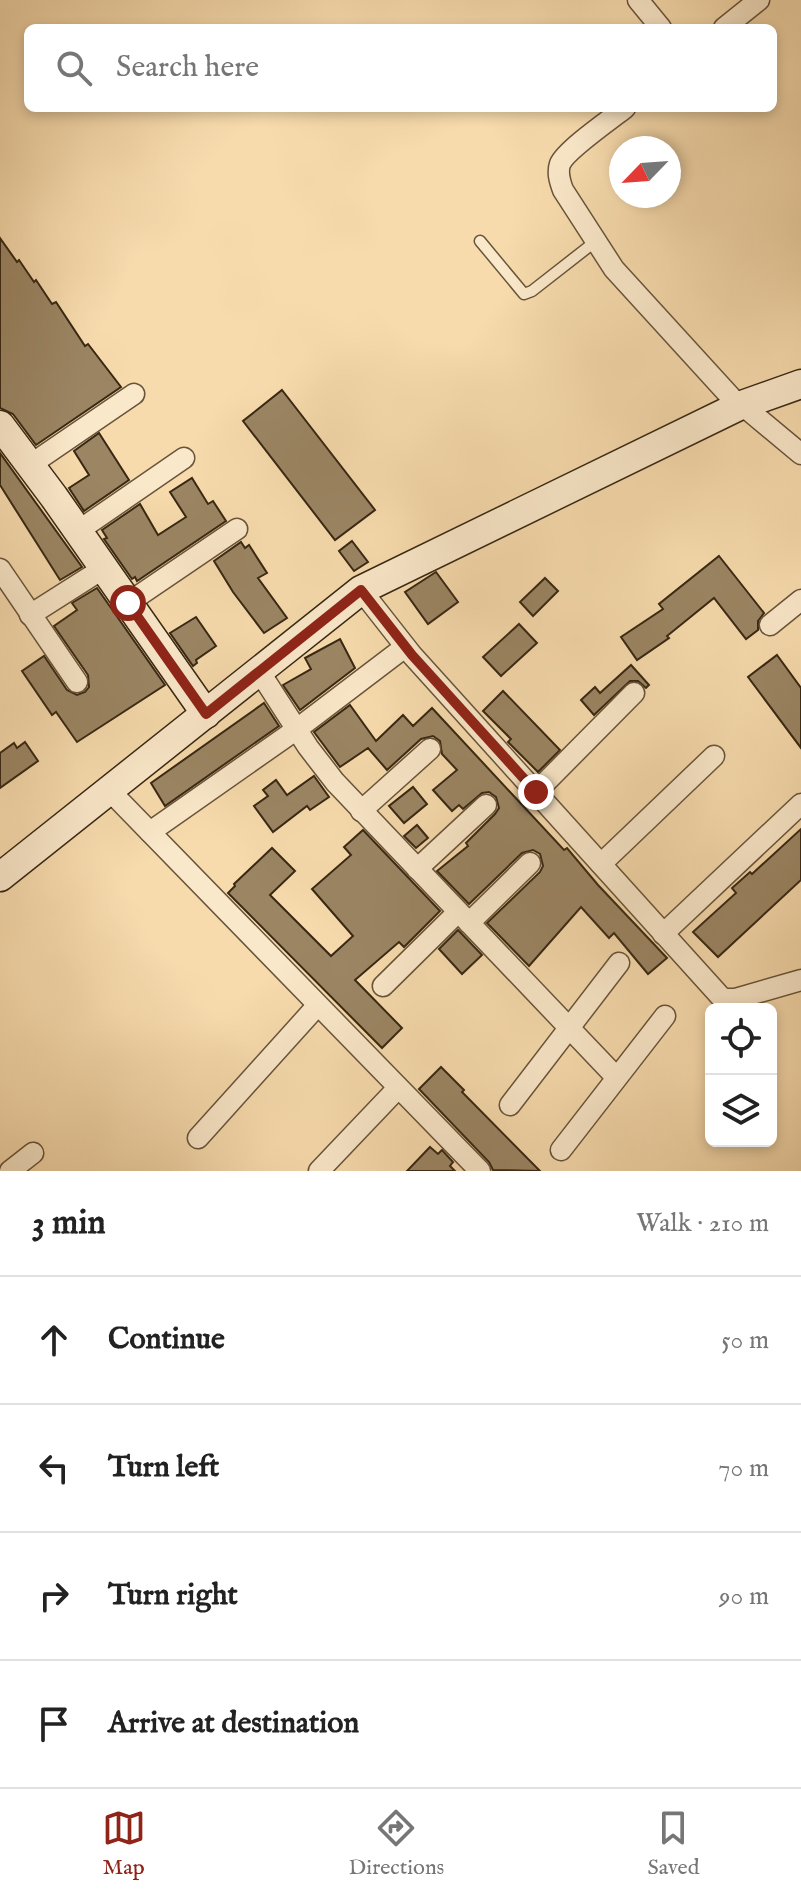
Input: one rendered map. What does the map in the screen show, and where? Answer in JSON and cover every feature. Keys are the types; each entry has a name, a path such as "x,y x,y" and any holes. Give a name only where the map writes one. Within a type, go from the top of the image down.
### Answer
{"street":[{"path":"638,0 658,24"},
{"path":"729,24 759,0"},
{"path":"620,112 569,152 560,164 559,177 563,190 614,269 740,405 801,454"},
{"path":"0,877 361,590 740,405 801,384"},
{"path":"30,465 134,394"},
{"path":"0,425 206,714"},
{"path":"78,531 184,458"},
{"path":"128,603 237,529"},
{"path":"30,615 104,568"},
{"path":"0,569 77,682"},
{"path":"361,590 405,647 725,999 735,999 801,980"},
{"path":"770,625 801,600"},
{"path":"150,832 297,729 405,647"},
{"path":"259,671 321,765 361,811 616,1077"},
{"path":"536,792 634,693"},
{"path":"361,811 430,749"},
{"path":"601,864 714,756"},
{"path":"109,790 478,1170"},
{"path":"663,934 801,804"},
{"path":"417,869 486,805"},
{"path":"383,986 530,863"},
{"path":"510,1105 619,963"},
{"path":"198,1138 317,1006"},
{"path":"561,1150 665,1016"},
{"path":"319,1171 397,1089"},
{"path":"10,1171 33,1153"}],"lane":[{"path":"480,241 524,294 596,241"}],"building":[{"path":"0,238 52,304 56,302 85,346 88,344 121,387 36,445 13,414 0,408"},
{"path":"282,390 375,510 335,540 243,421"},
{"path":"99,433 129,480 84,511 69,488 89,475 74,451"},
{"path":"0,453 82,567 60,580 0,485"},
{"path":"192,478 208,504 213,501 226,521 137,581 135,577 132,579 104,539 107,538 102,530 140,504 158,535 186,517 170,492"},
{"path":"352,541 368,562 354,571 339,551"},
{"path":"241,542 245,548 249,545 267,573 258,578 287,618 264,633 214,561"},
{"path":"719,556 764,613 758,621 758,630 746,639 714,598 667,636 669,638 637,660 621,637 663,609 659,604"},
{"path":"436,572 458,602 428,624 405,592"},
{"path":"545,578 558,591 533,616 520,602"},
{"path":"97,588 165,685 77,742 56,712 52,715 22,671 44,656 67,690 77,695 85,692 89,687 88,675 54,626 77,610 72,603"},
{"path":"196,617 216,646 196,660 193,666 170,633"},
{"path":"519,624 537,643 501,676 483,657"},
{"path":"340,639 355,668 300,710 283,685 311,669 305,658"},
{"path":"777,655 801,688 801,748 748,677"},
{"path":"631,665 649,685 646,688 638,681 630,681 594,715 581,700 595,687 600,693"},
{"path":"503,691 560,750 538,772 483,711"},
{"path":"264,703 279,726 165,806 151,783"},
{"path":"350,705 376,741 403,715 413,726 432,708 564,850 567,848 667,958 648,974 614,933 609,938 581,907 529,966 487,923 540,872 543,866 540,854 533,850 522,853 469,904 437,871 468,846 466,843 495,814 499,808 496,797 489,792 482,793 463,809 459,805 452,811 433,790 457,770 442,754 440,741 433,736 421,739 387,770 368,748 340,767 314,732"},
{"path":"25,742 38,761 0,788 0,753 14,743 17,748"},
{"path":"314,776 329,797 310,810 307,806 273,832 254,806 268,796 263,790 276,780 287,795"},
{"path":"413,787 427,804 404,823 389,806"},
{"path":"417,825 428,838 416,848 404,836"},
{"path":"801,829 801,880 718,957 693,932 736,893 732,888"},
{"path":"363,830 440,911 404,947 399,942 355,980 402,1028 382,1048 228,893 272,848 295,871 270,895 331,956 353,936 312,889 351,855 344,847"},
{"path":"458,930 482,955 462,974 439,949"},
{"path":"441,1067 540,1171 493,1170 489,1162 419,1089"},
{"path":"430,1147 438,1154 442,1150 453,1162 450,1166 455,1171 407,1171"}],"route":[{"path":"128,603 206,714 361,590 412,655 536,792"}]}
